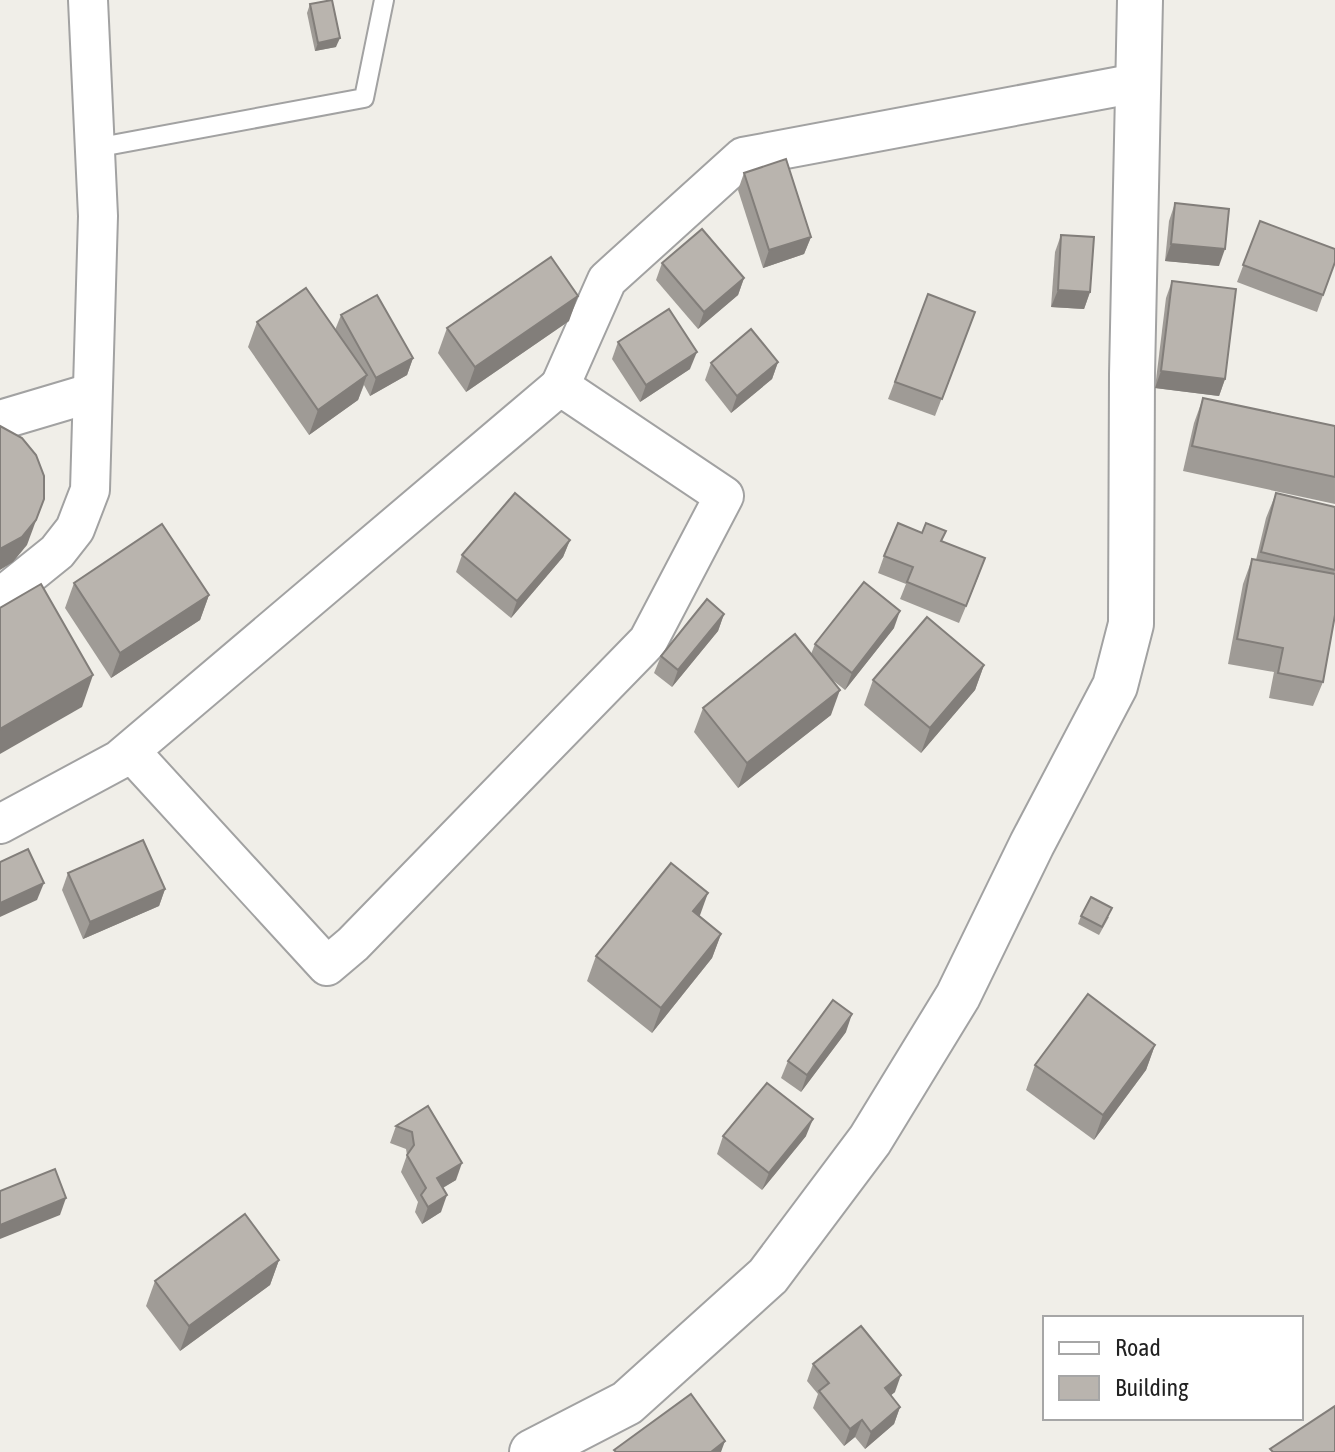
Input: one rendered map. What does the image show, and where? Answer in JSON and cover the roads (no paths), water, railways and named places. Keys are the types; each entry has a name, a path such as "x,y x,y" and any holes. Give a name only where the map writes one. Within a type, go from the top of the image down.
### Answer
{"street":[{"path":"0,598 57,552 75,529 90,490 98,216 88,0"},
{"path":"532,1452 627,1403 768,1276 870,1140 958,996 1032,844 1115,686 1131,624 1140,0"},
{"path":"0,824 119,760 560,386 607,280 743,157 1137,83"},
{"path":"130,751 327,966 353,944 648,641 724,496 560,386"},
{"path":"0,420 91,393"}],"lane":[{"path":"95,148 364,98 384,0"}]}
